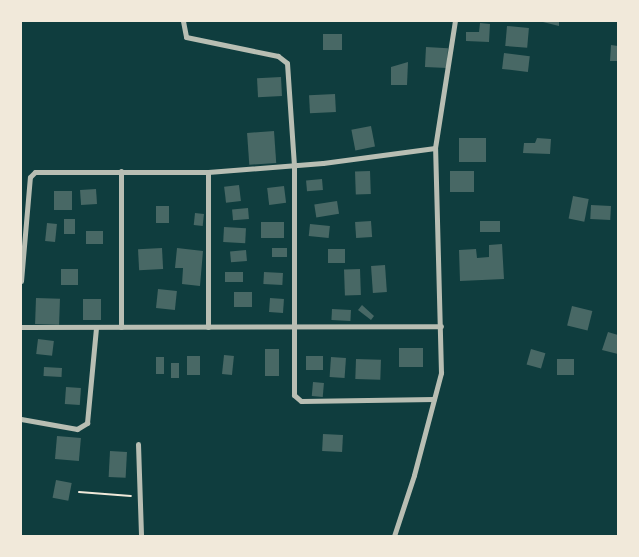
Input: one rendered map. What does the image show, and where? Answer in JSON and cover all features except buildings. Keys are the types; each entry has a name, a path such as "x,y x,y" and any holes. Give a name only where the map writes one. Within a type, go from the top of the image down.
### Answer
{"street":[{"path":"183,21 186,37 278,56 286,64 294,165 294,395 302,401 434,399"},
{"path":"394,536 441,373 435,148 455,21"},
{"path":"21,281 30,177 35,172 208,172 294,165 435,148"},
{"path":"121,171 121,327"},
{"path":"208,172 208,327"},
{"path":"21,327 441,326"},
{"path":"21,419 77,429 87,423 96,327"},
{"path":"138,444 142,536"}],"path":[{"path":"79,492 140,497"}]}
